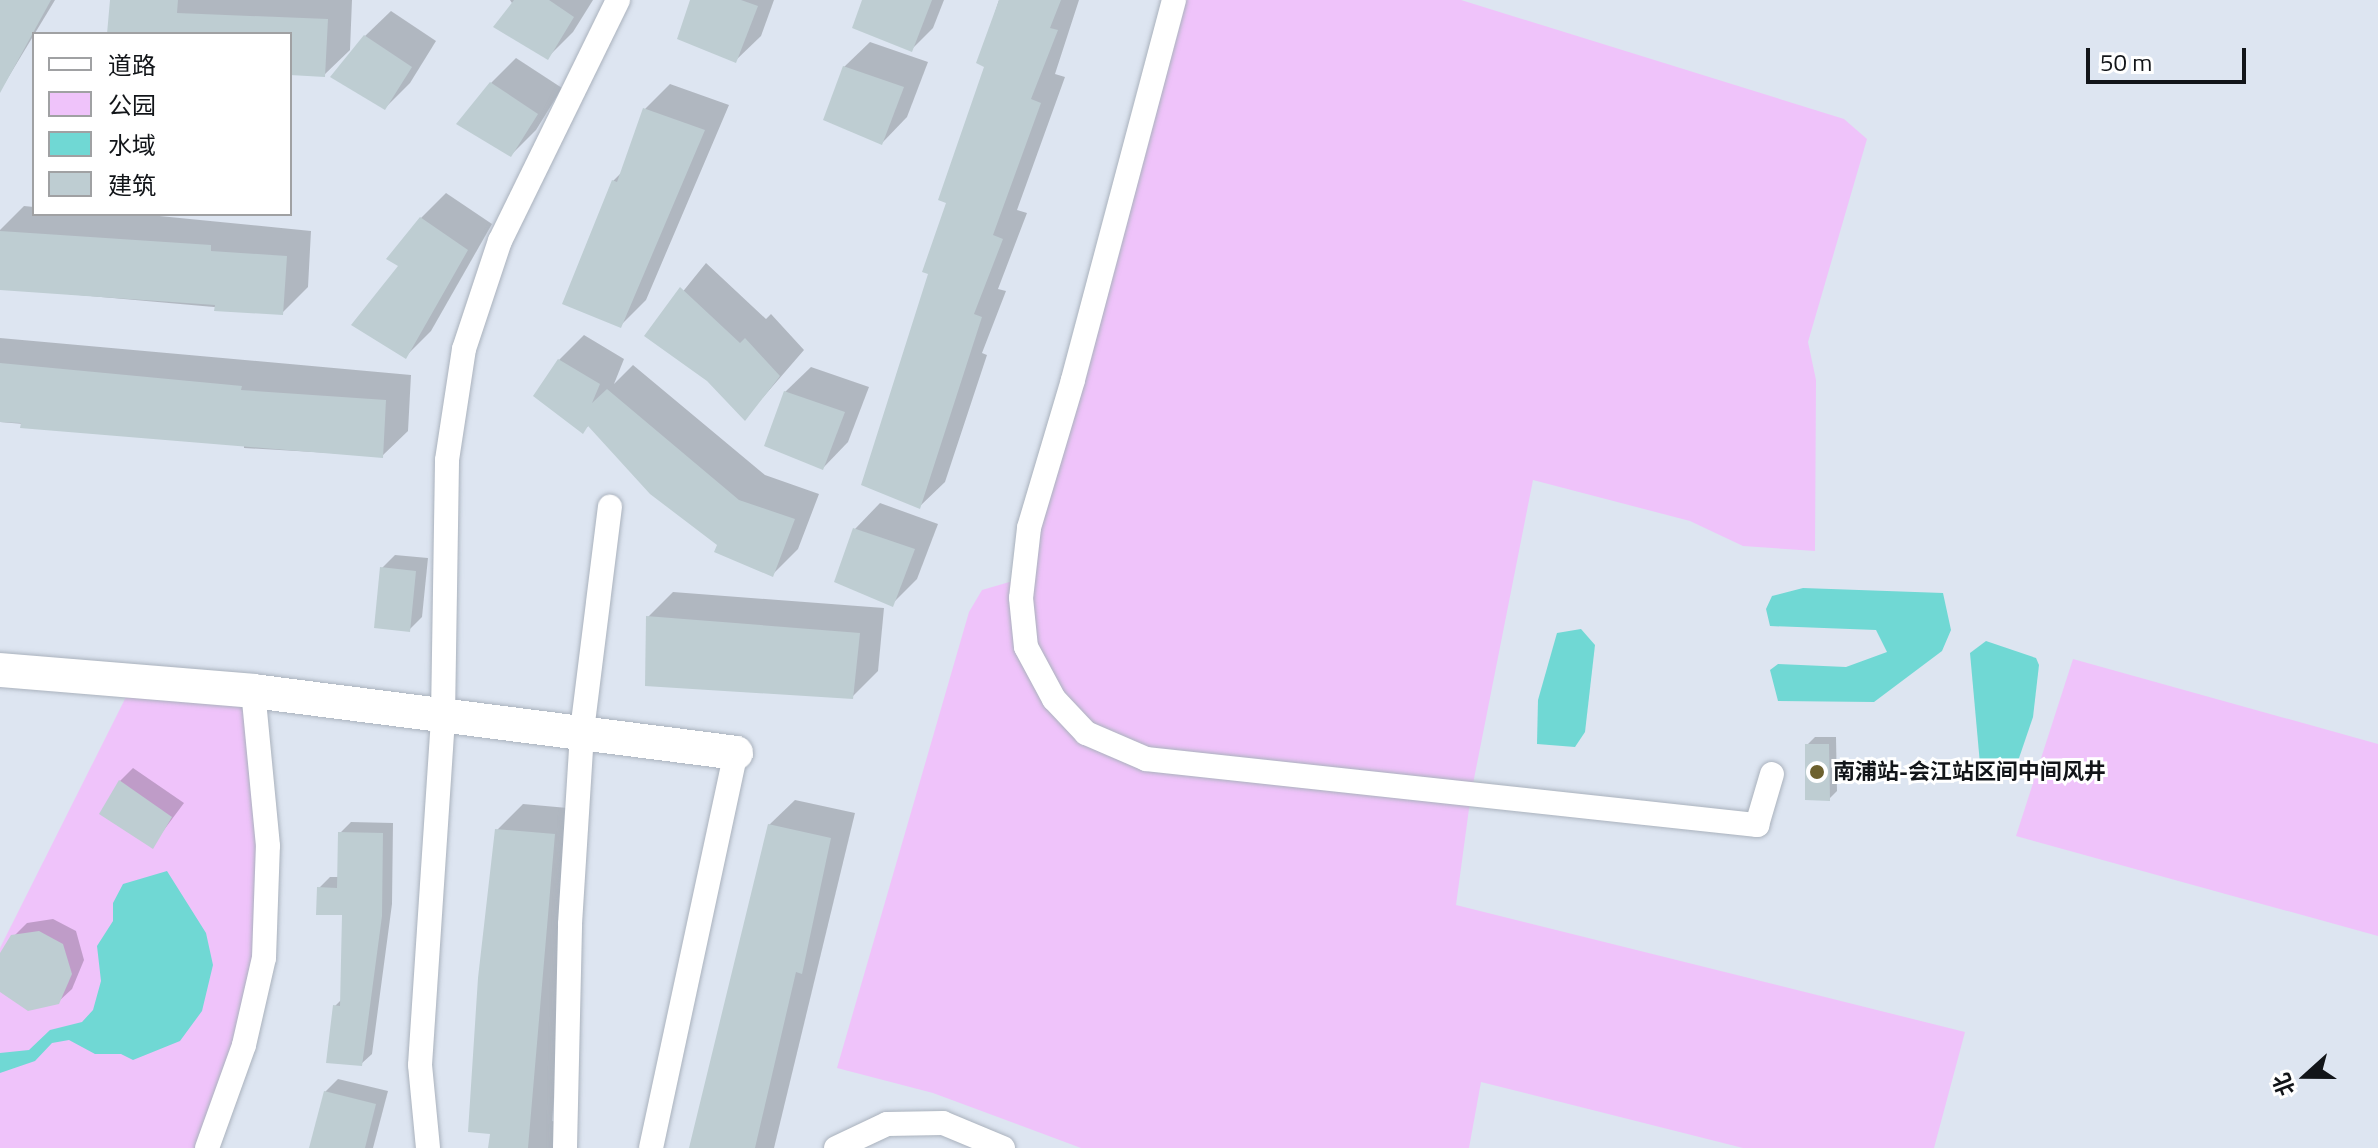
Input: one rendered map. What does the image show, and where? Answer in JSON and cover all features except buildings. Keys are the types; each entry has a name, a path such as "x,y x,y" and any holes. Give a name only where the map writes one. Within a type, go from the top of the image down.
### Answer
{"street":[{"path":"428,1148 420,1065 443,717 447,460 464,349 500,241 618,0"},
{"path":"1174,0 1029,528 1021,598 1026,647 1054,699 1086,733 1146,759 1757,825 1772,774"},
{"path":"565,1148 570,924 582,731 610,507"},
{"path":"0,670 253,691 736,753 651,1148"},
{"path":"207,1148 244,1045 264,958 268,846 253,691"},
{"path":"836,1148 887,1124 943,1123 1003,1148"}],"green space":[{"path":"1172,0 1461,0 1844,119 1867,139 1808,342 1816,380 1815,551 1743,546 1690,521 1533,480 1471,794 1456,905 1965,1032 1934,1148 1743,1148 1481,1082 1469,1148 1081,1148 933,1093 837,1068 969,612 982,590 1023,578"},
{"path":"2073,659 2378,744 2378,936 2016,836"},
{"path":"134,681 253,691 264,958 207,1148 0,1148 0,948"}],"water":[{"path":"1803,588 1943,593 1951,630 1942,651 1874,702 1778,701 1770,670 1778,664 1846,667 1887,652 1876,630 1770,626 1766,609 1772,596"},
{"path":"1581,629 1595,645 1585,732 1575,747 1537,744 1538,700 1557,633"},
{"path":"1986,641 2036,658 2039,665 2033,717 2018,761 2004,767 1980,764 1970,653"},
{"path":"167,871 206,933 213,965 202,1011 180,1041 133,1060 121,1054 95,1054 69,1040 52,1043 35,1061 0,1073 0,1053 29,1050 50,1030 82,1022 93,1010 101,981 97,946 113,921 113,903 123,884"}],"place":[{"name":"南浦站-会江站区间中间风井","path":"1817,772"}]}
